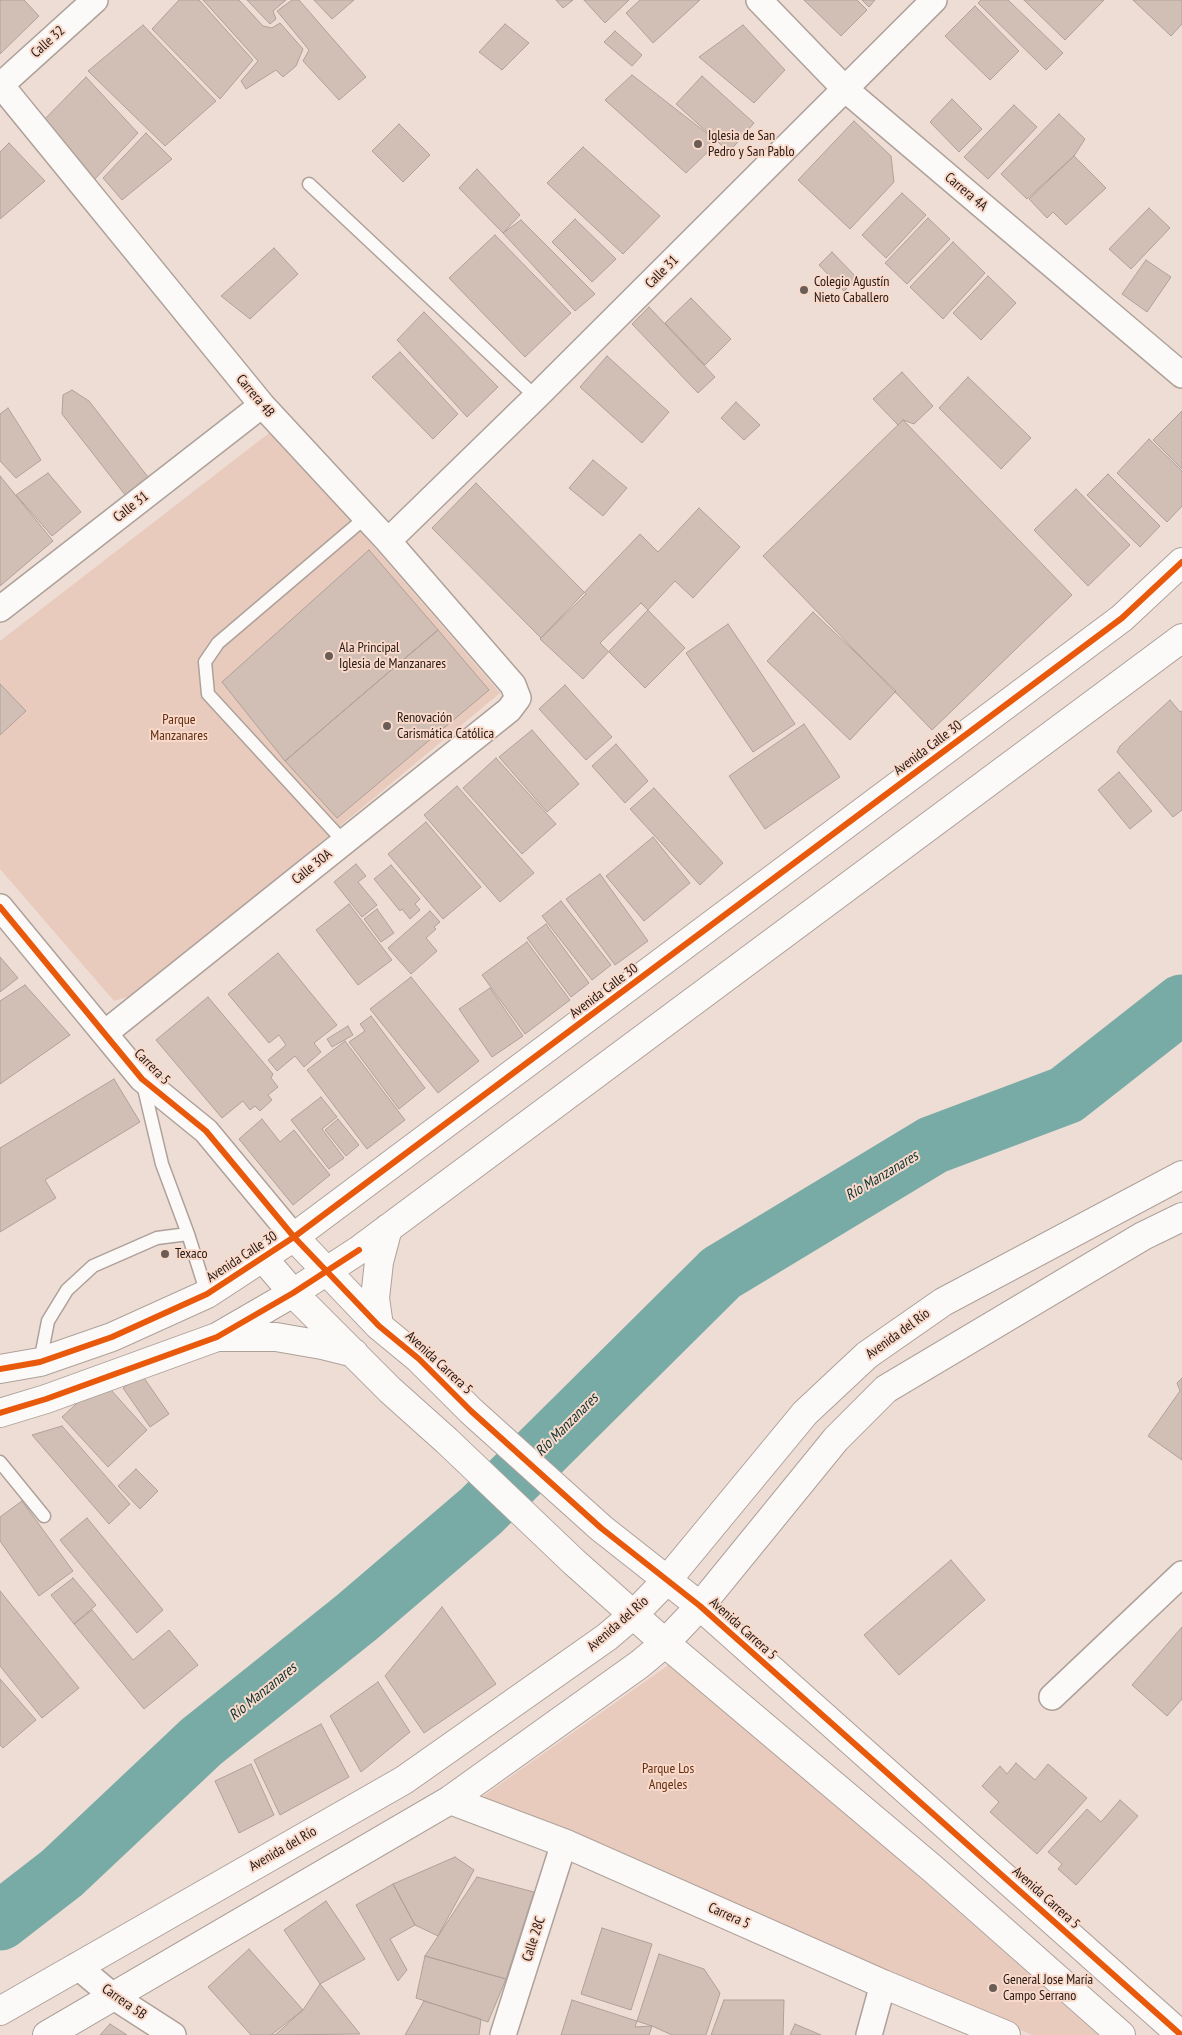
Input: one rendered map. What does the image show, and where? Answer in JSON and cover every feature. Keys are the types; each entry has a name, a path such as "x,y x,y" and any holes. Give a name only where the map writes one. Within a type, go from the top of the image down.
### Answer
{"main road":[{"name":"Avenida Calle 30","path":"0,1369 40,1362 112,1337 207,1294 294,1237 1122,618 1182,562"},
{"path":"0,1413 46,1399 217,1337 293,1293 388,1228 1182,638"},
{"name":"Avenida del Río","path":"0,2011 404,1780 607,1637 634,1614 668,1579 805,1413 867,1355 943,1302 1182,1176"},
{"path":"46,2035 450,1800 640,1664 665,1643 700,1606 836,1439 886,1390 1134,1241 1182,1217"},
{"path":"379,1326 375,1298 378,1262 388,1228"},
{"name":"Avenida Carrera 5","path":"294,1237 379,1326 419,1359 471,1411 601,1528 700,1606 1180,2035"},
{"path":"263,1258 293,1293 390,1390 447,1441 574,1562 665,1643 933,1869 1121,2035"},
{"path":"217,1337 276,1337 322,1344 355,1354"},
{"name":"Carrera 5","path":"450,1800 564,1843 883,1984 1006,2035"}],"street":[{"name":"Calle 32","path":"0,85 95,0"},
{"name":"Carrera 4A","path":"759,0 845,89 1182,375"},
{"name":"Calle 31","path":"388,541 536,397 934,0"},
{"name":"Carrera 4B","path":"0,85 262,405 388,541 513,685 518,698"},
{"name":"Calle 31","path":"0,609 262,405"},
{"name":"Calle 30A","path":"104,1033 509,710 518,698"},
{"name":"Carrera 5","path":"0,907 142,1079 206,1131 294,1237"},
{"path":"1052,1697 1182,1574"},
{"name":"Calle 28C","path":"503,2035 564,1843"},
{"name":"Carrera 5B","path":"77,1966 114,1997 173,2035"},
{"path":"869,2035 883,1984"}],"lane":[{"path":"309,184 536,397"},
{"path":"344,842 208,694 205,662 218,643 366,517"},
{"path":"142,1079 162,1164 188,1234 207,1294"},
{"path":"40,1362 48,1321 67,1290 93,1266 157,1238 188,1234"},
{"path":"0,1462 44,1516"}],"green space":[{"name":"Parque Manzanares","path":"273,430 500,693 138,994 114,1001 0,869 0,641"},
{"name":"Parque Los Angeles","path":"674,1661 1098,2035 1032,2035 869,1962 482,1797"}],"building":[{"path":"0,0 24,0 39,16 0,54"},
{"path":"179,0 199,0 253,60 220,99 152,29"},
{"path":"203,0 239,0 263,26 272,28 280,23 303,49 296,66 283,77 276,70 246,89 241,81 258,61"},
{"path":"247,0 286,0 273,11 276,19 270,24"},
{"path":"292,0 299,0 366,77 339,100 303,61 309,50 277,11"},
{"path":"314,0 354,0 332,19"},
{"path":"556,0 573,0 563,8"},
{"path":"584,0 629,0 605,23"},
{"path":"640,0 700,0 653,43 626,13"},
{"path":"804,0 857,0 867,10 841,36"},
{"path":"862,0 875,0 869,7"},
{"path":"981,0 1008,0 1063,53 1046,70 978,3"},
{"path":"1024,0 1104,0 1065,40"},
{"path":"1133,0 1182,0 1182,24 1171,36"},
{"path":"975,6 1019,51 990,80 945,36"},
{"path":"505,24 529,43 502,70 479,52"},
{"path":"143,25 216,101 165,146 88,71"},
{"path":"743,25 785,70 754,103 699,57"},
{"path":"615,31 642,55 632,66 604,42"},
{"path":"632,75 718,142 686,173 605,100"},
{"path":"702,76 754,123 729,152 676,104"},
{"path":"86,77 138,133 93,181 37,127"},
{"path":"952,99 982,129 959,152 930,122"},
{"path":"1014,105 1037,127 988,179 964,157"},
{"path":"1059,114 1085,139 1074,156 1027,199 1001,174"},
{"path":"854,121 891,156 894,182 850,229 798,180"},
{"path":"399,124 430,155 403,182 372,151"},
{"path":"146,133 172,159 122,200 103,178"},
{"path":"9,143 45,181 0,219 0,152"},
{"path":"583,147 660,216 623,254 547,183"},
{"path":"1074,156 1106,188 1066,225 1053,212 1047,218 1029,199"},
{"path":"477,169 520,215 503,233 459,188"},
{"path":"902,193 926,215 886,258 862,235"},
{"path":"1149,208 1170,228 1131,269 1109,249"},
{"path":"928,218 950,239 907,284 885,263"},
{"path":"575,219 616,259 592,282 552,242"},
{"path":"521,220 595,294 575,311 503,233"},
{"path":"495,235 571,313 525,357 449,278"},
{"path":"953,242 985,273 943,319 910,287"},
{"path":"274,248 298,274 250,319 221,296"},
{"path":"832,252 857,278 844,291 819,265"},
{"path":"1146,260 1171,277 1147,312 1122,294"},
{"path":"988,276 1016,303 981,340 953,313"},
{"path":"691,298 731,339 705,365 665,323"},
{"path":"649,307 715,377 698,393 632,324"},
{"path":"424,312 498,387 467,417 397,340"},
{"path":"400,352 458,414 433,439 372,377"},
{"path":"607,356 669,412 642,443 580,387"},
{"path":"902,372 933,406 914,424 903,420 898,425 873,399"},
{"path":"968,377 1031,438 1001,469 939,408"},
{"path":"72,390 89,401 148,477 126,496 62,414 63,395"},
{"path":"736,402 760,425 744,440 721,418"},
{"path":"8,408 41,460 16,478 0,461 0,414"},
{"path":"1182,411 1182,469 1153,440"},
{"path":"903,420 1072,595 932,730 763,556"},
{"path":"1149,439 1182,471 1182,506 1167,522 1117,473"},
{"path":"593,460 627,488 603,516 569,488"},
{"path":"48,473 81,512 52,536 16,495"},
{"path":"1108,474 1160,526 1140,547 1087,495"},
{"path":"0,476 53,541 0,586"},
{"path":"476,483 586,594 541,638 432,528"},
{"path":"1076,489 1130,545 1088,586 1034,530"},
{"path":"699,508 740,547 693,598 675,581 583,679 540,639 640,534 658,552"},
{"name":"Ala Principal Iglesia de Manzanares","path":"369,550 438,630 285,761 222,682"},
{"path":"641,603 685,648 645,688 600,643"},
{"path":"813,612 896,691 850,740 767,661"},
{"path":"728,624 795,724 753,752 686,653"},
{"name":"Renovación Carismática Católica","path":"438,630 489,690 337,818 285,761"},
{"path":"0,684 26,711 0,735"},
{"path":"565,685 612,737 586,760 539,709"},
{"path":"1170,700 1180,712 1182,711 1182,810 1173,817 1117,752 1120,746"},
{"path":"804,724 840,777 765,829 729,776"},
{"path":"532,730 579,784 547,812 499,757"},
{"path":"616,744 648,781 625,803 592,766"},
{"path":"496,758 556,824 522,854 463,788"},
{"path":"1119,772 1152,811 1130,829 1098,790"},
{"path":"457,786 534,873 500,902 424,815"},
{"path":"654,788 723,863 700,885 630,809"},
{"path":"426,822 481,887 443,919 388,854"},
{"path":"653,837 690,883 644,921 606,876"},
{"path":"356,864 366,876 358,882 377,905 362,917 334,882"},
{"path":"391,865 420,899 415,904 420,910 410,919 402,909 400,911 374,879"},
{"path":"600,874 648,941 615,965 566,899"},
{"path":"561,901 611,965 592,980 542,916"},
{"path":"349,904 392,960 358,985 316,930"},
{"path":"377,909 394,933 381,942 364,919"},
{"path":"430,911 440,922 434,927 436,929 426,938 437,951 411,974 388,948"},
{"path":"546,924 589,983 571,997 527,938"},
{"path":"527,942 570,1000 525,1034 482,975"},
{"path":"278,953 337,1025 314,1043 321,1052 304,1067 295,1056 277,1071 268,1060 286,1045 279,1035 269,1043 228,994"},
{"path":"0,957 18,978 0,992"},
{"path":"411,977 479,1061 438,1093 370,1009"},
{"path":"25,985 70,1035 0,1084 0,1001"},
{"path":"490,988 523,1036 492,1057 459,1009"},
{"path":"208,997 273,1074 271,1078 278,1087 268,1095 272,1100 260,1111 255,1106 250,1110 243,1101 222,1118 156,1040"},
{"path":"371,1016 425,1088 399,1109 349,1042 365,1031 360,1024"},
{"path":"348,1026 353,1035 332,1047 327,1039"},
{"path":"345,1041 405,1120 367,1149 307,1070"},
{"path":"114,1079 140,1122 45,1180 56,1198 0,1232 0,1148"},
{"path":"321,1097 337,1117 322,1129 344,1158 329,1169 291,1120"},
{"path":"262,1119 280,1142 294,1130 330,1175 293,1205 239,1139"},
{"path":"338,1119 359,1145 346,1156 325,1130"},
{"path":"142,1375 169,1414 150,1427 123,1388"},
{"path":"1182,1378 1182,1460 1148,1436 1180,1391 1177,1383"},
{"path":"102,1380 147,1430 108,1467 62,1417"},
{"path":"62,1426 130,1504 109,1524 32,1435"},
{"path":"136,1469 158,1491 140,1509 118,1486"},
{"path":"22,1501 73,1571 39,1596 0,1541 0,1517"},
{"path":"87,1518 163,1610 137,1633 60,1540"},
{"path":"951,1560 985,1600 899,1675 864,1635"},
{"path":"73,1578 96,1605 74,1624 51,1595"},
{"path":"0,1591 79,1688 42,1718 0,1666"},
{"path":"442,1607 496,1684 424,1733 385,1676"},
{"path":"92,1610 133,1660 169,1630 198,1665 144,1709 74,1624"},
{"path":"1182,1627 1182,1699 1167,1716 1132,1685"},
{"path":"0,1679 36,1720 3,1748 0,1745"},
{"path":"378,1682 410,1732 361,1772 330,1716"},
{"path":"321,1724 349,1777 280,1815 254,1760"},
{"path":"1016,1763 1035,1780 1048,1764 1087,1798 1037,1854 990,1812 999,1802 982,1786 1000,1766 1007,1774"},
{"path":"251,1764 274,1815 239,1833 215,1781"},
{"path":"1120,1800 1138,1816 1076,1885 1058,1869 1062,1864 1048,1852 1087,1809 1101,1822"},
{"path":"455,1857 474,1870 438,1936 415,1925 393,1884"},
{"path":"477,1877 534,1892 506,1979 425,1956"},
{"path":"393,1884 415,1925 390,1939 407,1970 398,1981 356,1905"},
{"path":"326,1901 365,1959 320,1984 284,1930"},
{"path":"602,1928 652,1944 631,2010 581,1994"},
{"path":"249,1949 303,2010 275,2035 251,2035 208,1987"},
{"path":"659,1954 704,1969 720,1993 706,2035 672,2035 652,2026 635,2027"},
{"path":"425,1956 506,1979 488,2022 416,1998"},
{"path":"320,1984 360,2034 271,2035 303,2010"},
{"path":"572,2000 652,2026 649,2035 561,2035"},
{"path":"724,2000 784,2000 783,2035 711,2035"},
{"path":"424,2001 481,2019 479,2035 405,2035"},
{"path":"110,2024 127,2035 100,2035"},
{"path":"795,2024 821,2035 790,2035"}],"waterway":[{"name":"Río Manzanares","path":"0,1921 62,1873 201,1742 357,1617 481,1511 721,1273 933,1145 1066,1095 1182,1004"}],"cycle path":[{"path":"0,1369 40,1362 112,1337 207,1294 294,1237 1122,618 1182,562"},
{"path":"0,907 142,1079 206,1131 294,1237 379,1326 419,1359 471,1411 601,1528 700,1606 1181,2035"},
{"path":"0,1413 46,1399 217,1337 293,1293 359,1250"}],"place":[{"name":"Iglesia de San Pedro y San Pablo","path":"698,144"},
{"name":"Colegio Agustín Nieto Caballero","path":"804,290"},
{"name":"Ala Principal Iglesia de Manzanares","path":"329,656"},
{"name":"Renovación Carismática Católica","path":"387,726"},
{"name":"Texaco","path":"165,1254"},
{"name":"General Jose María Campo Serrano","path":"993,1988"}]}
